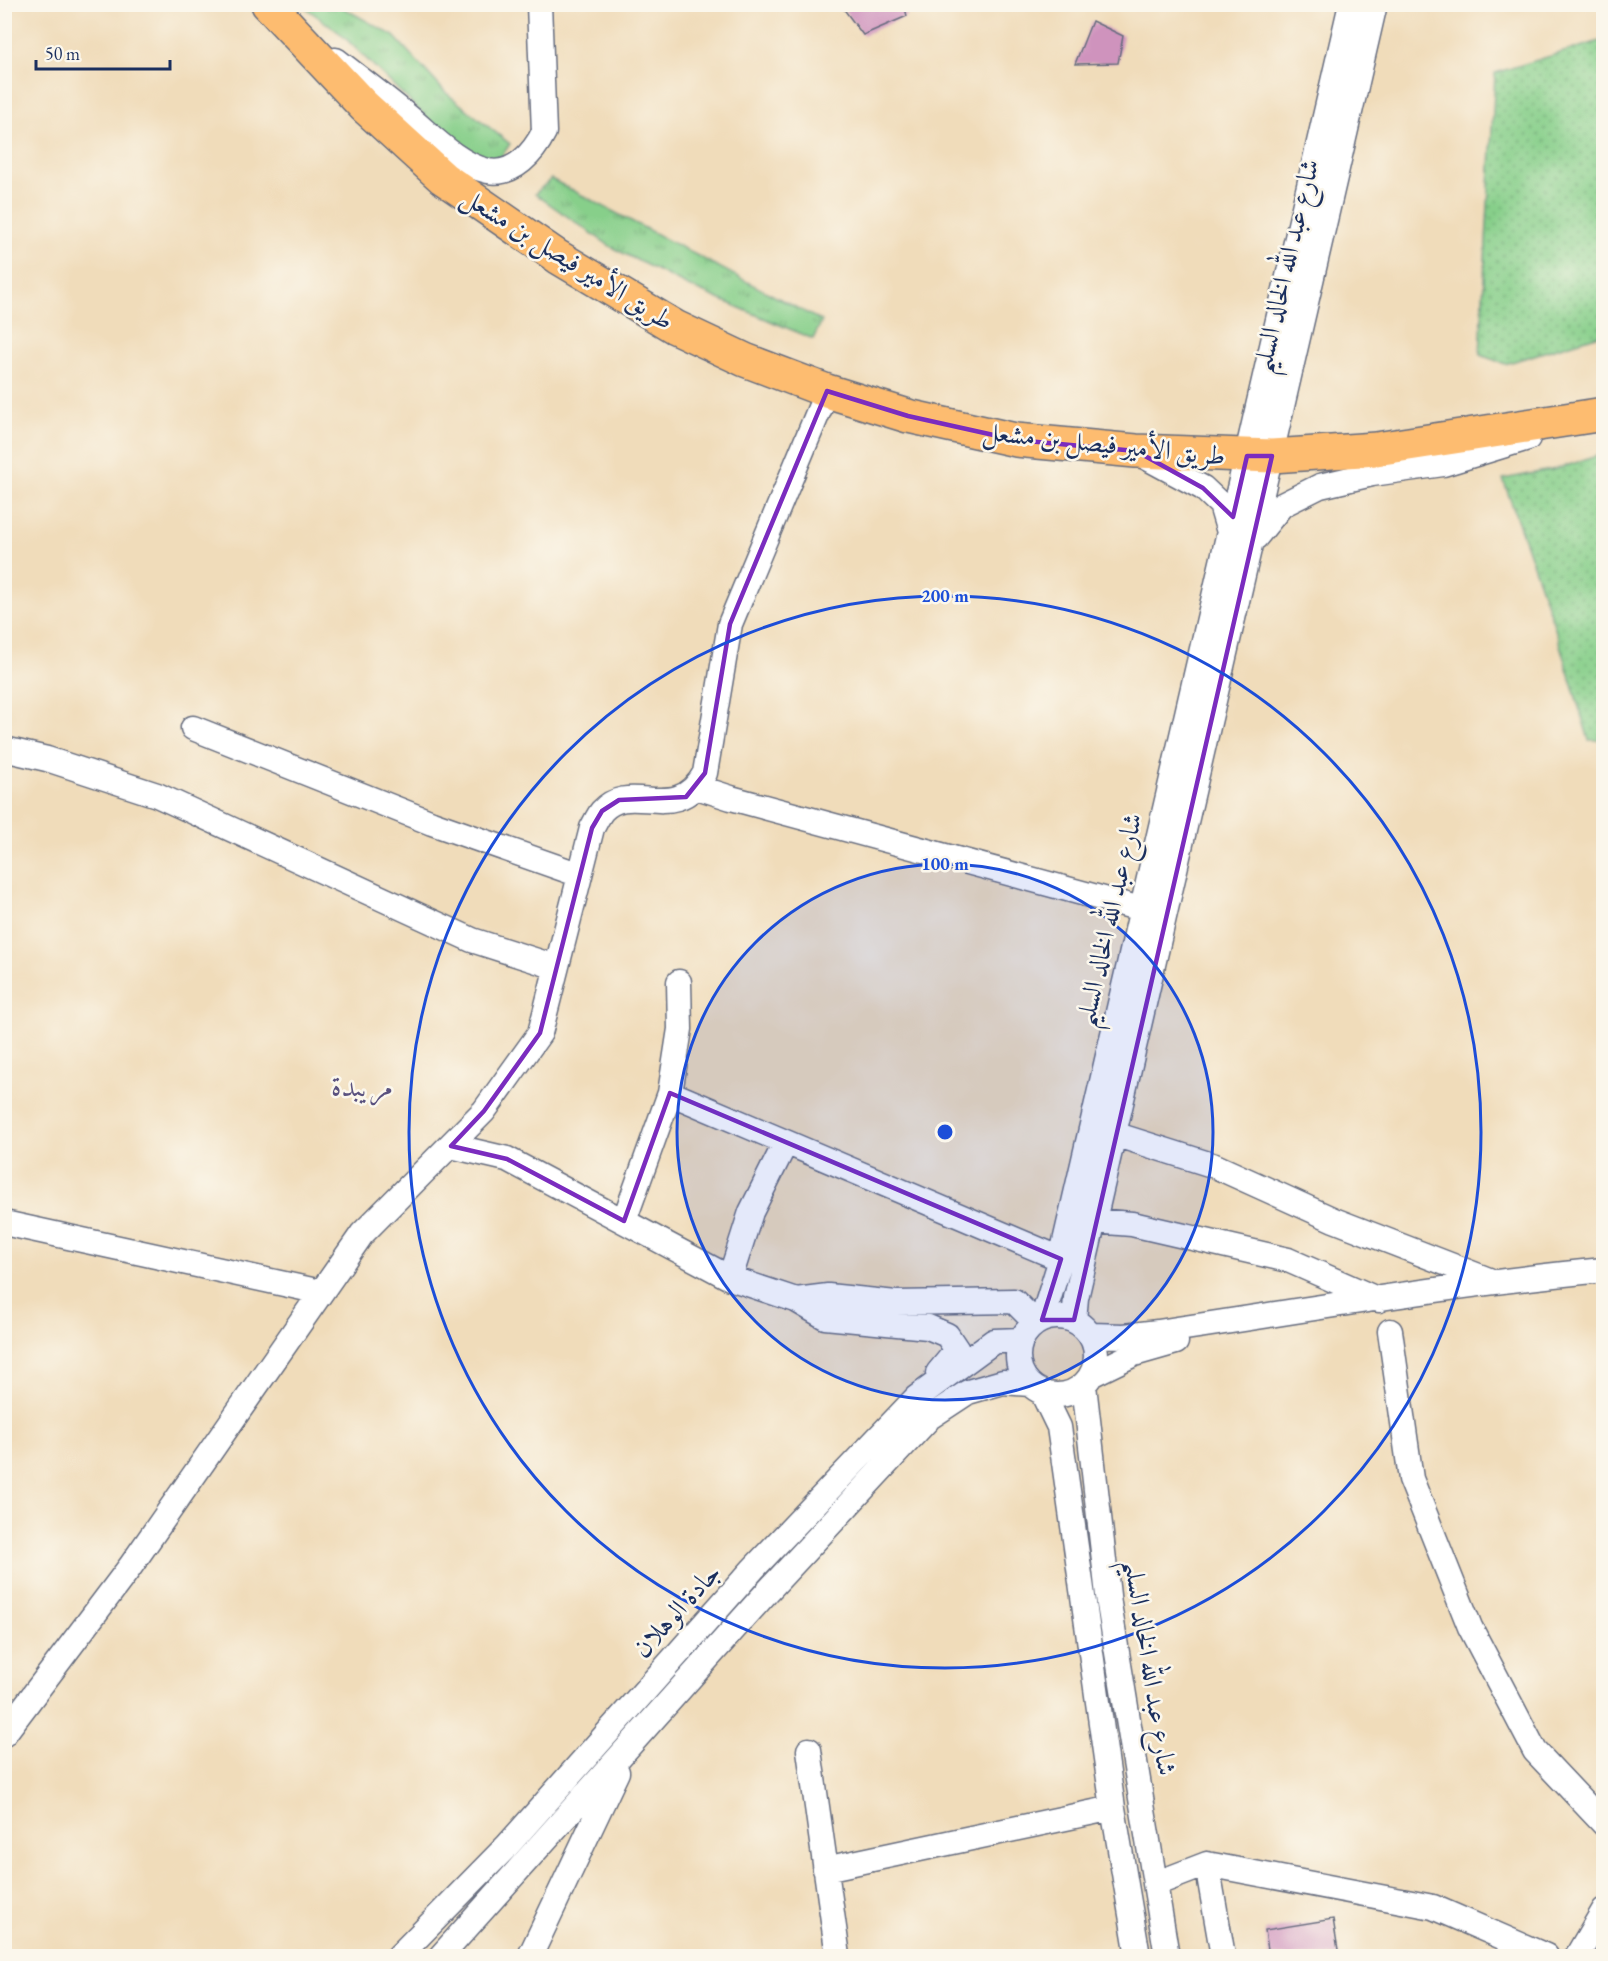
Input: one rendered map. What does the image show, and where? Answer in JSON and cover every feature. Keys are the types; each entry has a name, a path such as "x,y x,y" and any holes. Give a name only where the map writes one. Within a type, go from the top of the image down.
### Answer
{"highway":[{"name":"طريق الأمير فيصل بن مشعل","path":"270,7 364,106 443,178 496,217 616,295 675,327 745,360 827,391 908,416 1016,440 1136,451 1260,456 1376,449 1602,415"}],"street":[{"path":"270,7 453,153 489,171 521,163 536,149 544,132 539,4"},
{"name":"شارع عبد الله الخالد السليم","path":"1083,1328 1076,1298 1252,541 1272,347 1350,4"},
{"name":"شارع عبد الله الخالد السليم","path":"1033,1328 1061,1259 1229,533 1260,456 1295,358 1375,4"},
{"path":"1272,347 1274,370 1282,371 1295,358"},
{"path":"4,1734 130,1568 362,1234 484,1111 540,1033 592,828 602,811 619,800 686,796 697,787 705,773 730,624 827,391"},
{"name":"شارع عبد الله الخالد السليم","path":"1252,541 1282,505 1320,486 1372,474 1443,464 1602,415"},
{"name":"شارع عبد الله الخالد السليم","path":"1136,451 1203,488 1221,505 1229,533"},
{"path":"193,728 432,823 580,875"},
{"path":"4,749 47,759 157,795 472,940 556,967"},
{"path":"697,787 1141,909"},
{"path":"624,1221 670,1093 680,1029 679,982"},
{"path":"670,1093 785,1144 1061,1259"},
{"path":"1114,1134 1215,1166 1334,1220 1490,1281"},
{"path":"730,1278 751,1212 785,1144"},
{"path":"451,1146 507,1159 730,1278 796,1300 825,1317 928,1327 947,1335 957,1350 916,1398"},
{"path":"1094,1221 1132,1224 1288,1260 1379,1300"},
{"path":"4,1223 321,1292"},
{"path":"1256,1318 1134,1354 1064,1395 1036,1388 1019,1364 1033,1328 1053,1317 1083,1328 1124,1336 1379,1300 1490,1281 1604,1270"},
{"path":"796,1300 828,1296 896,1303 1014,1301 1033,1328"},
{"name":"جادة الوهلان","path":"399,1956 507,1846 753,1569 916,1398 994,1341 1033,1328"},
{"path":"1083,1328 1096,1355 1088,1380"},
{"path":"1390,1332 1410,1479 1470,1627 1534,1751 1604,1824"},
{"name":"شارع عبد الله الخالد السليم","path":"1088,1380 1109,1604 1167,1956"},
{"name":"جادة الوهلان","path":"441,1956 767,1592 930,1417 968,1392 1003,1382 1036,1388"},
{"name":"شارع عبد الله الخالد السليم","path":"1036,1388 1059,1428 1113,1808 1138,1956"},
{"path":"530,1956 628,1748"},
{"path":"809,1750 838,1956"},
{"path":"825,1869 1113,1808"},
{"path":"1207,1864 1223,1956"},
{"path":"1155,1884 1207,1864 1433,1906 1546,1956"},
{"path":"1576,1956 1604,1910"}],"highlighted area":[{"path":"827,391 908,416 1016,440 1136,451 1203,488 1233,517 1247,456 1272,456 1074,1320 1042,1320 1061,1259 670,1093 624,1221 507,1159 451,1146 484,1111 540,1033 592,828 602,811 619,800 686,797 705,773 730,624"}],"green space":[{"path":"302,5 338,5 394,36 445,92 510,144 499,160 484,164 437,128 341,34"},
{"path":"1603,40 1603,334 1505,364 1480,355 1495,73"},
{"path":"551,179 822,321 813,339 688,286 613,248 535,194"},
{"path":"1603,454 1603,740 1589,740 1553,622 1503,479 1556,469"}],"building":[{"path":"840,4 904,4 907,16 863,35"},
{"path":"1092,21 1123,36 1118,63 1075,64"},
{"path":"1333,1919 1339,1956 1269,1956 1265,1930"}],"district":[{"name":"مريبدة","path":"362,1086"}]}
